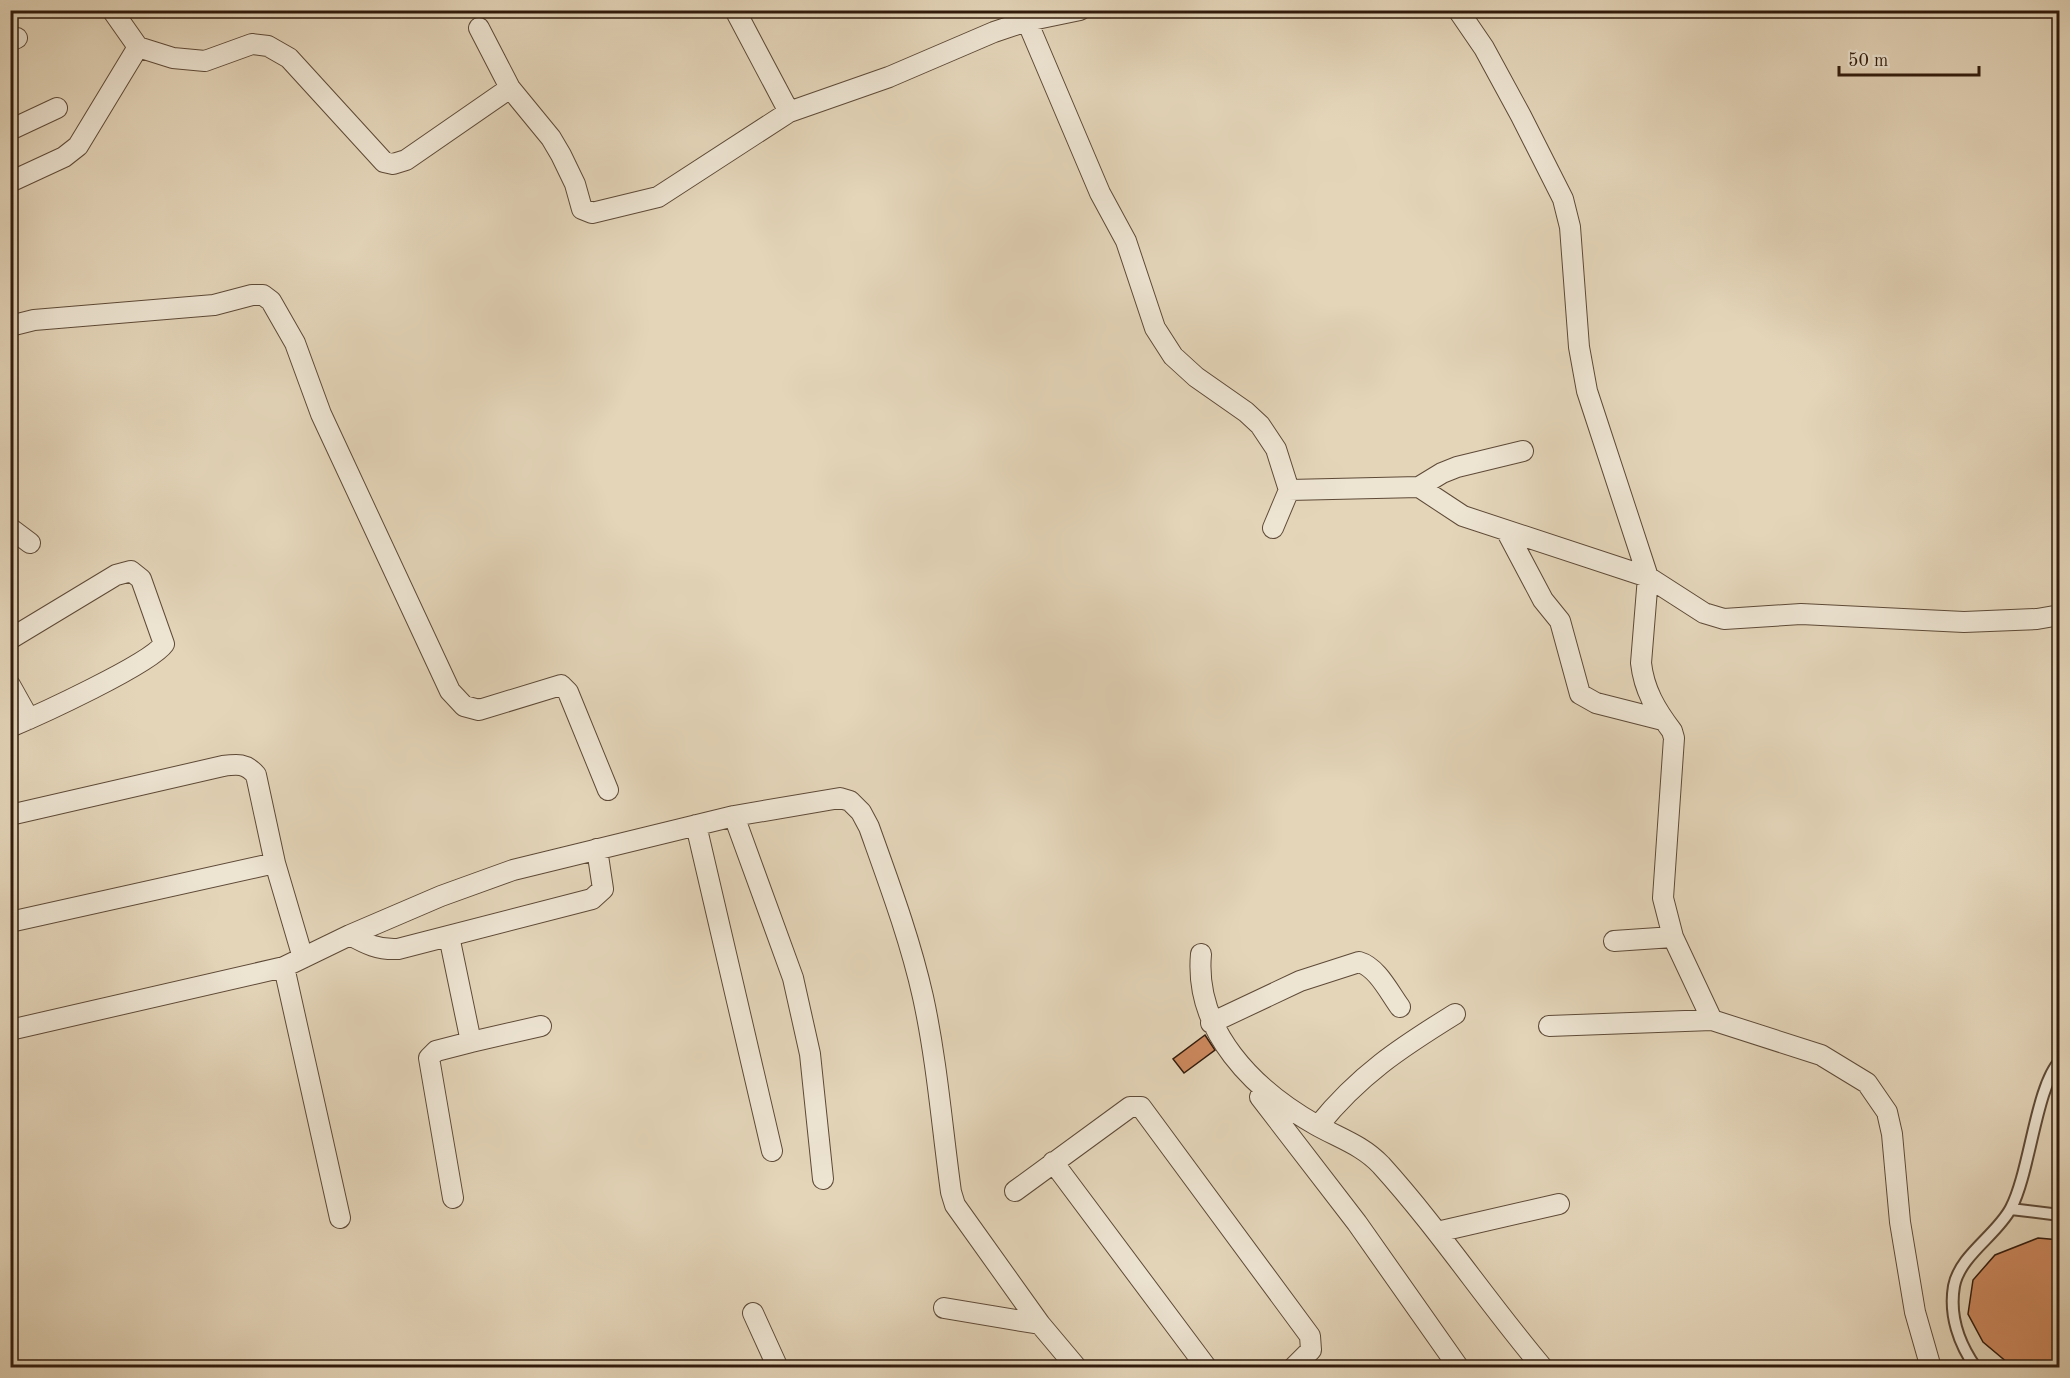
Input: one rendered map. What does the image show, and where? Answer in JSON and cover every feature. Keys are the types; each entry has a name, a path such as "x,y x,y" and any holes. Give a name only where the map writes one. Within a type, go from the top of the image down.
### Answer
{"street":[{"path":"112,10 138,47 173,58 205,60 252,44 268,45 289,58 384,162 393,164 417,153 510,88"},
{"path":"735,10 789,112"},
{"path":"479,28 510,88 551,138 575,184 582,209 592,213 658,197 789,112 889,77 994,32 1028,21 1080,10"},
{"path":"1458,10 1484,48 1563,199 1570,227 1579,347 1587,391 1648,577 1641,663 1642,677 1647,693 1672,731 1674,738 1663,875 1667,922 1712,1020"},
{"path":"1028,21 1100,193 1126,241 1155,328 1173,356 1196,377 1260,425 1276,449 1289,489 1273,528"},
{"path":"10,182 64,157 78,146 138,47"},
{"path":"10,130 57,108"},
{"path":"10,326 34,320 214,305 252,295 263,295 271,301 295,343 321,414 450,691 464,706 479,710 561,685 568,692 608,790"},
{"path":"1289,489 1419,487 1456,467 1523,451"},
{"path":"1419,487 1463,516 1648,577 1704,613 1724,619 1801,614 1964,622 2037,620 2060,615"},
{"path":"10,528 30,543"},
{"path":"1507,532 1543,600 1560,621 1580,694 1596,703 1663,720"},
{"path":"10,639 116,575 131,571 141,579 164,637 164,644 156,652 10,727"},
{"path":"10,686 29,719"},
{"path":"10,815 238,764 249,767 255,775 275,863 303,958"},
{"path":"10,1030 284,967 350,935 441,896 513,870 734,816 840,798 850,801 861,812 906,935 923,995 933,1047 951,1192 956,1205 1040,1324 1077,1368"},
{"path":"734,816 793,978 810,1054 823,1179"},
{"path":"696,825 772,1151"},
{"path":"350,935 384,950 398,949 592,899 603,889 597,849"},
{"path":"10,922 275,863"},
{"path":"449,936 471,1042"},
{"path":"1614,942 1673,937"},
{"path":"1201,954 1199,978 1208,1025 1358,1223 1459,1368"},
{"path":"1208,1025 1300,981 1359,962 1367,964 1400,1007"},
{"path":"284,967 340,1218"},
{"path":"1318,1126 1346,1091 1372,1069 1455,1014"},
{"path":"1549,1026 1712,1020 1821,1055 1867,1083 1887,1112 1892,1134 1895,1186 1908,1270 1915,1311 1930,1368"},
{"path":"1208,1025 1231,1054 1283,1105 1366,1151 1437,1232 1500,1317 1543,1368"},
{"path":"453,1198 429,1058 435,1051 541,1026"},
{"path":"1015,1191 1130,1107 1141,1107 1310,1336 1311,1350 1293,1368"},
{"path":"1053,1162 1207,1368"},
{"path":"1437,1232 1559,1204"},
{"path":"944,1308 1040,1324"},
{"path":"753,1313 778,1368"}],"lane":[{"path":"1976,1368 1955,1328 1952,1304 1954,1283 1965,1264 2011,1209 2025,1168 2044,1094 2060,1060"},
{"path":"2011,1209 2060,1215"}],"building":[{"path":"1205,1035 1215,1050 1184,1073 1173,1059"},
{"path":"2038,1238 2060,1240 2060,1368 2014,1368 1983,1342 1968,1314 1973,1280 1995,1255"}]}
